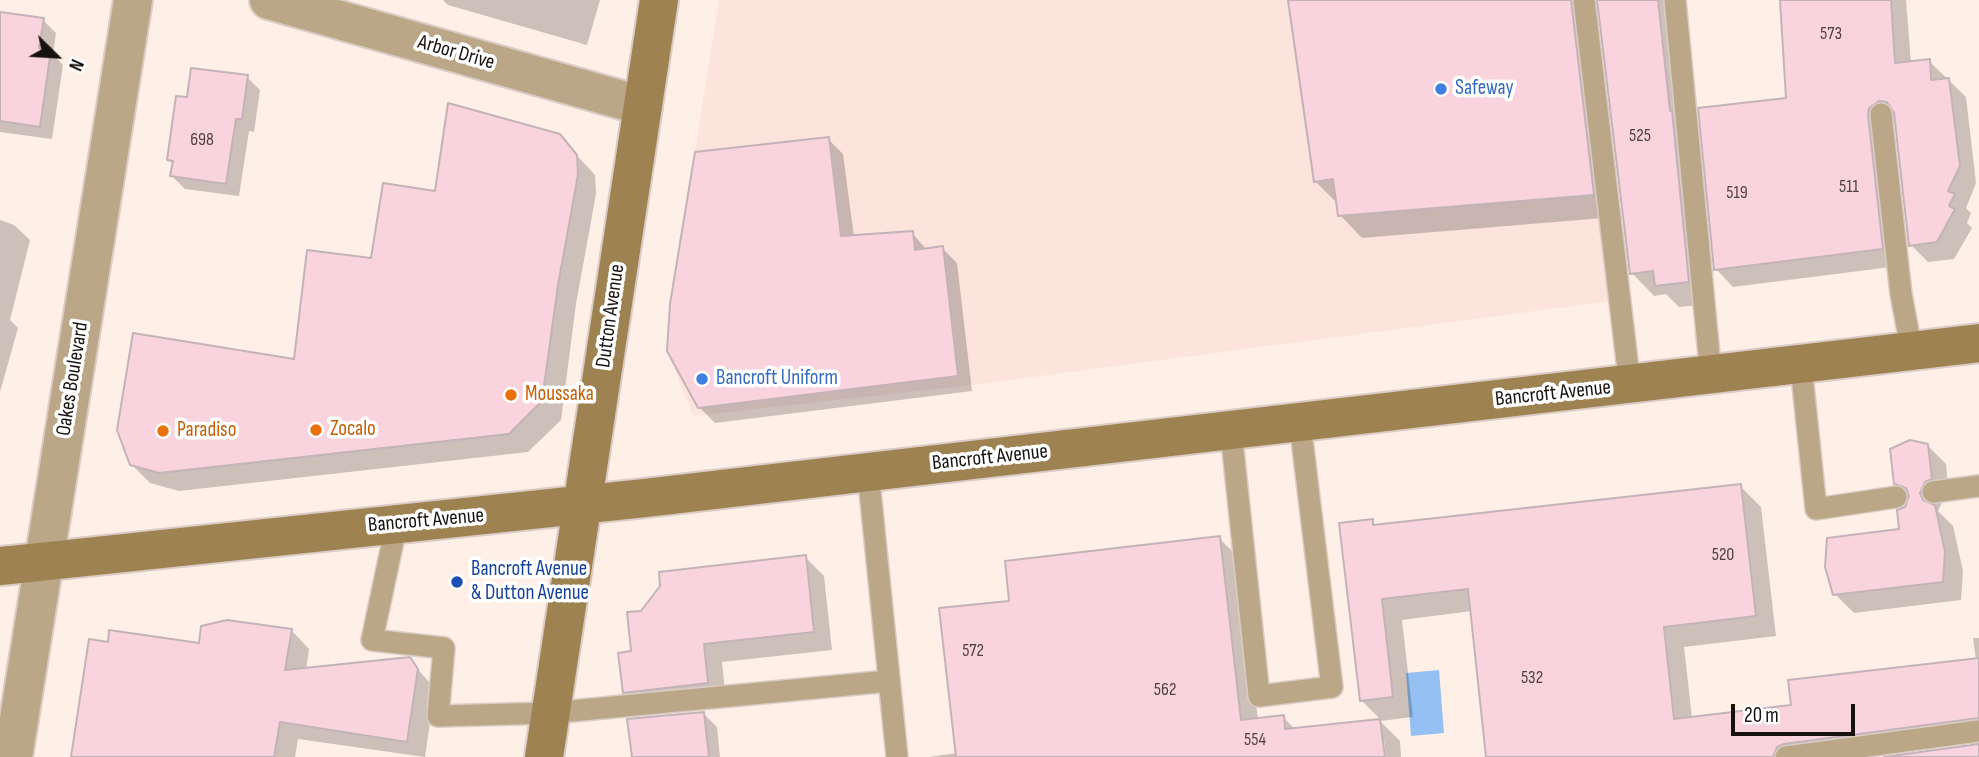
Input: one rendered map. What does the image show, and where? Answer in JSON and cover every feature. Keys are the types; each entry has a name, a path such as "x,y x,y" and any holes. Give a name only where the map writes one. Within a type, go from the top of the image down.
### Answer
{"main road":[{"name":"Dutton Avenue","path":"544,757 659,0"},
{"name":"Bancroft Avenue","path":"0,566 397,522 583,505 1630,386 1979,343"}],"street":[{"name":"Oakes Boulevard","path":"13,757 132,0"},
{"name":"Arbor Drive","path":"269,0 643,106"}],"lane":[{"path":"1584,0 1630,386"},
{"path":"1675,0 1711,376"},
{"path":"1881,114 1901,294 1912,353"},
{"path":"1801,366 1816,509 1896,497"},
{"path":"1231,431 1259,696 1320,689 1332,687 1300,423"},
{"path":"868,471 897,757"},
{"path":"1933,492 1979,486"},
{"path":"397,522 372,640 444,648 438,716 550,713 889,681"},
{"path":"1786,757 1979,731"}],"shaded area":[{"path":"719,0 1571,0 1612,301 964,386 693,416 667,351 670,308"}],"water":[{"path":"1439,670 1444,733 1411,736 1406,673"}],"building":[{"name":"Safeway","path":"1288,0 1571,0 1594,195 1338,216 1333,179 1314,182"},
{"path":"1597,0 1658,0 1689,282 1655,286 1653,271 1630,274"},
{"path":"1780,0 1891,0 1895,63 1930,59 1931,80 1949,78 1960,166 1948,191 1955,194 1949,206 1955,209 1937,242 1909,246 1894,113 1887,102 1879,101 1869,108 1868,115 1883,249 1714,270 1698,108 1786,98"},
{"path":"0,12 44,18 39,48 51,50 40,127 0,121"},
{"path":"191,68 248,75 242,119 236,119 226,184 170,176 173,161 167,160 176,96 187,97"},
{"path":"448,103 560,134 577,155 578,175 558,285 542,401 509,434 159,473 130,465 117,430 133,333 294,359 307,250 371,258 383,183 435,191"},
{"path":"829,137 841,236 913,231 915,250 943,246 958,376 698,408 667,351 670,304 695,152"},
{"path":"1910,440 1928,444 1932,479 1925,482 1920,493 1923,500 1935,505 1945,552 1943,582 1833,595 1825,567 1827,538 1899,529 1897,510 1905,507 1909,496 1906,488 1894,484 1890,449"},
{"path":"1741,484 1756,616 1664,627 1674,719 1791,705 1788,680 1979,658 1979,718 1784,744 1777,747 1773,757 1486,757 1468,589 1382,599 1393,697 1360,701 1339,523 1373,519 1373,525"},
{"path":"1220,536 1241,720 1284,715 1285,729 1380,719 1385,757 956,757 939,608 1009,601 1005,561"},
{"path":"806,555 814,632 704,644 708,683 623,693 618,653 631,651 627,612 641,611 660,586 659,572"},
{"path":"227,620 292,629 285,670 410,657 418,669 407,742 280,722 274,757 71,757 89,639 108,642 109,630 199,643 201,626"},
{"path":"704,712 709,757 632,757 627,719"},
{"path":"1979,744 1979,757 1884,757"}],"place":[{"name":"Safeway","path":"1441,89"},
{"name":"Bancroft Uniform","path":"702,379"},
{"name":"Moussaka","path":"511,395"},
{"name":"Zocalo","path":"316,430"},
{"name":"Paradiso","path":"163,431"},
{"name":"Bancroft Avenue & Dutton Avenue","path":"457,582"}]}
